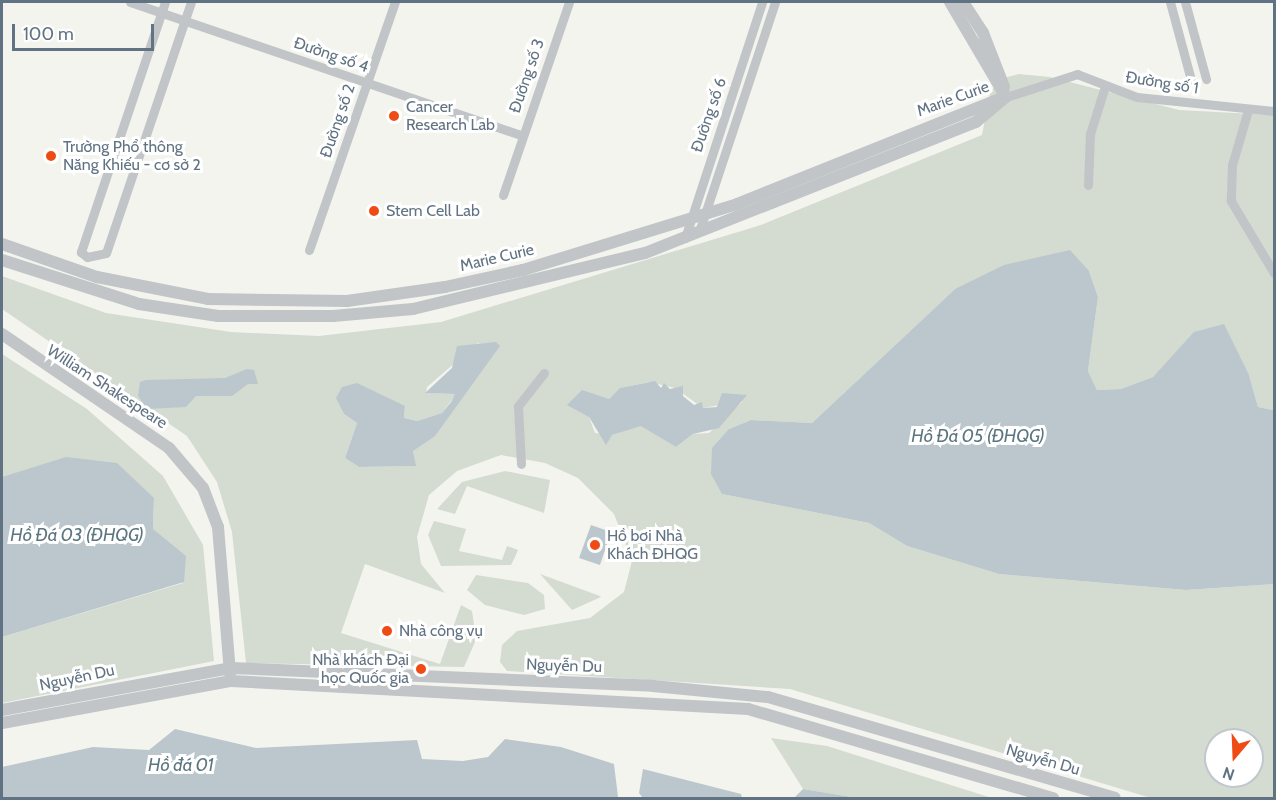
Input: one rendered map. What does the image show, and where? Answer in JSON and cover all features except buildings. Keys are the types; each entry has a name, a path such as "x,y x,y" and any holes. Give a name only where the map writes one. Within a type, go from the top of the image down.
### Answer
{"street":[{"name":"Đường số 4","path":"130,2 523,136"},
{"path":"165,2 81,252 87,257 106,253 191,2"},
{"name":"Đường số 2","path":"309,250 394,2"},
{"name":"Đường số 3","path":"503,195 569,2"},
{"name":"Đường số 6","path":"699,232 696,214 762,2"},
{"name":"Đường số 6","path":"685,238 775,2"},
{"path":"950,2 1006,97"},
{"path":"963,2 999,68 1006,97"},
{"path":"1170,2 1191,80"},
{"path":"1185,2 1206,79"},
{"name":"Đường số 1","path":"1006,97 1077,74 1137,97 1248,110"},
{"path":"1088,185 1090,134 1105,86"},
{"name":"Marie Curie","path":"2,244 97,277 208,299 347,301 445,287 523,270 696,214 737,204 1006,97"},
{"name":"Marie Curie","path":"2,260 140,304 218,316 333,316 446,301 645,253 976,122 1006,97"},
{"path":"1275,111 1248,110 1232,165 1231,201 1275,273"},
{"path":"445,287 446,301"},
{"name":"William Shakespeare","path":"2,334 169,448 203,488 218,527 231,681"},
{"path":"521,464 518,406 544,374"},
{"name":"Nguyễn Du","path":"2,711 230,668 653,686 768,697 1115,798"},
{"name":"Nguyễn Du","path":"2,723 231,681 483,690 767,711 1053,798"},
{"path":"767,711 768,697"}],"shaded area":[{"path":"1019,74 1050,77 1179,110 1274,115 1274,410 1258,407 1249,375 1171,360 1153,377 1121,389 1097,390 1088,371 1098,297 1089,271 955,289 812,423 751,420 729,429 722,494 869,523 907,546 999,574 1186,590 1274,584 1274,798 1151,798 790,689 507,671 500,662 502,645 517,631 590,618 624,592 632,561 614,514 578,478 545,463 501,455 457,471 429,495 417,537 421,564 445,593 365,564 341,633 440,664 461,605 472,611 475,642 464,667 246,663 232,532 217,482 187,436 2,309 2,276 106,313 231,332 319,336 441,322 761,225 982,135 990,93 1000,79","holes":["478,343 485,347 437,432 413,451 415,466 359,467 345,458 357,423 344,414 339,400 405,407 404,418 417,421 442,413 456,394 426,393 427,387","649,382 675,388 703,408 743,401 709,433 693,434 676,447 641,425 612,435 595,433 589,417 621,388"]},
{"path":"2,354 87,409 163,476 203,545 214,661 2,703 2,637 183,583 153,529 154,498 2,477"},
{"path":"505,471 550,480 544,513 467,486 455,514 437,509 462,482"},
{"path":"434,521 466,529 459,551 502,560 507,546 518,550 511,565 441,566 428,535"},
{"path":"540,574 600,596 601,597 572,610"},
{"path":"476,575 528,583 544,595 545,609 524,615 485,605 467,590"},
{"path":"771,738 827,746 992,798 858,798 803,789"}],"water":[{"name":"Hồ Đá 05 (ĐHQG)","path":"1070,250 1089,271 1098,297 1088,371 1097,390 1121,389 1153,377 1194,332 1224,324 1249,375 1258,407 1274,410 1274,584 1186,590 999,574 907,546 869,523 722,494 711,474 712,448 729,429 751,420 812,423 955,289 1004,265"},
{"path":"496,342 500,346 435,436 413,451 416,466 359,467 345,458 357,423 344,414 336,398 342,387 357,383 405,406 404,418 417,421 442,413 451,402 455,394 425,393 452,368 457,346"},
{"path":"247,369 254,370 258,384 248,384 232,396 196,396 186,407 147,409 138,396 140,382 146,380 225,378"},
{"path":"655,381 661,388 664,383 670,389 683,386 683,396 694,405 702,402 703,408 717,407 722,393 747,395 719,428 693,434 676,447 641,426 612,435 606,445 589,417 567,405 582,390 609,399 620,388"},
{"name":"Hồ Đá 03 (ĐHQG)","path":"66,457 117,463 154,498 153,529 186,556 184,582 2,637 2,477"},
{"name":"Hồ bơi Nhà Khách ĐHQG","path":"591,525 611,532 600,565 579,558"},
{"name":"Hồ đá 01","path":"175,729 256,748 417,740 422,759 463,761 488,757 505,739 561,747 614,764 618,797 2,798 2,767 93,747 149,750"},
{"path":"643,769 741,794 742,798 643,798 639,793"},
{"path":"803,789 858,798 794,798"}],"place":[{"name":"Cancer Research Lab","path":"394,116"},
{"name":"Trường Phổ thông Năng Khiếu - cơ sở 2","path":"51,156"},
{"name":"Stem Cell Lab","path":"374,211"},
{"name":"Hồ bơi Nhà Khách ĐHQG","path":"595,545"},
{"name":"Nhà công vụ","path":"387,631"},
{"name":"Nhà khách Đại học Quốc gia","path":"421,669"}]}
